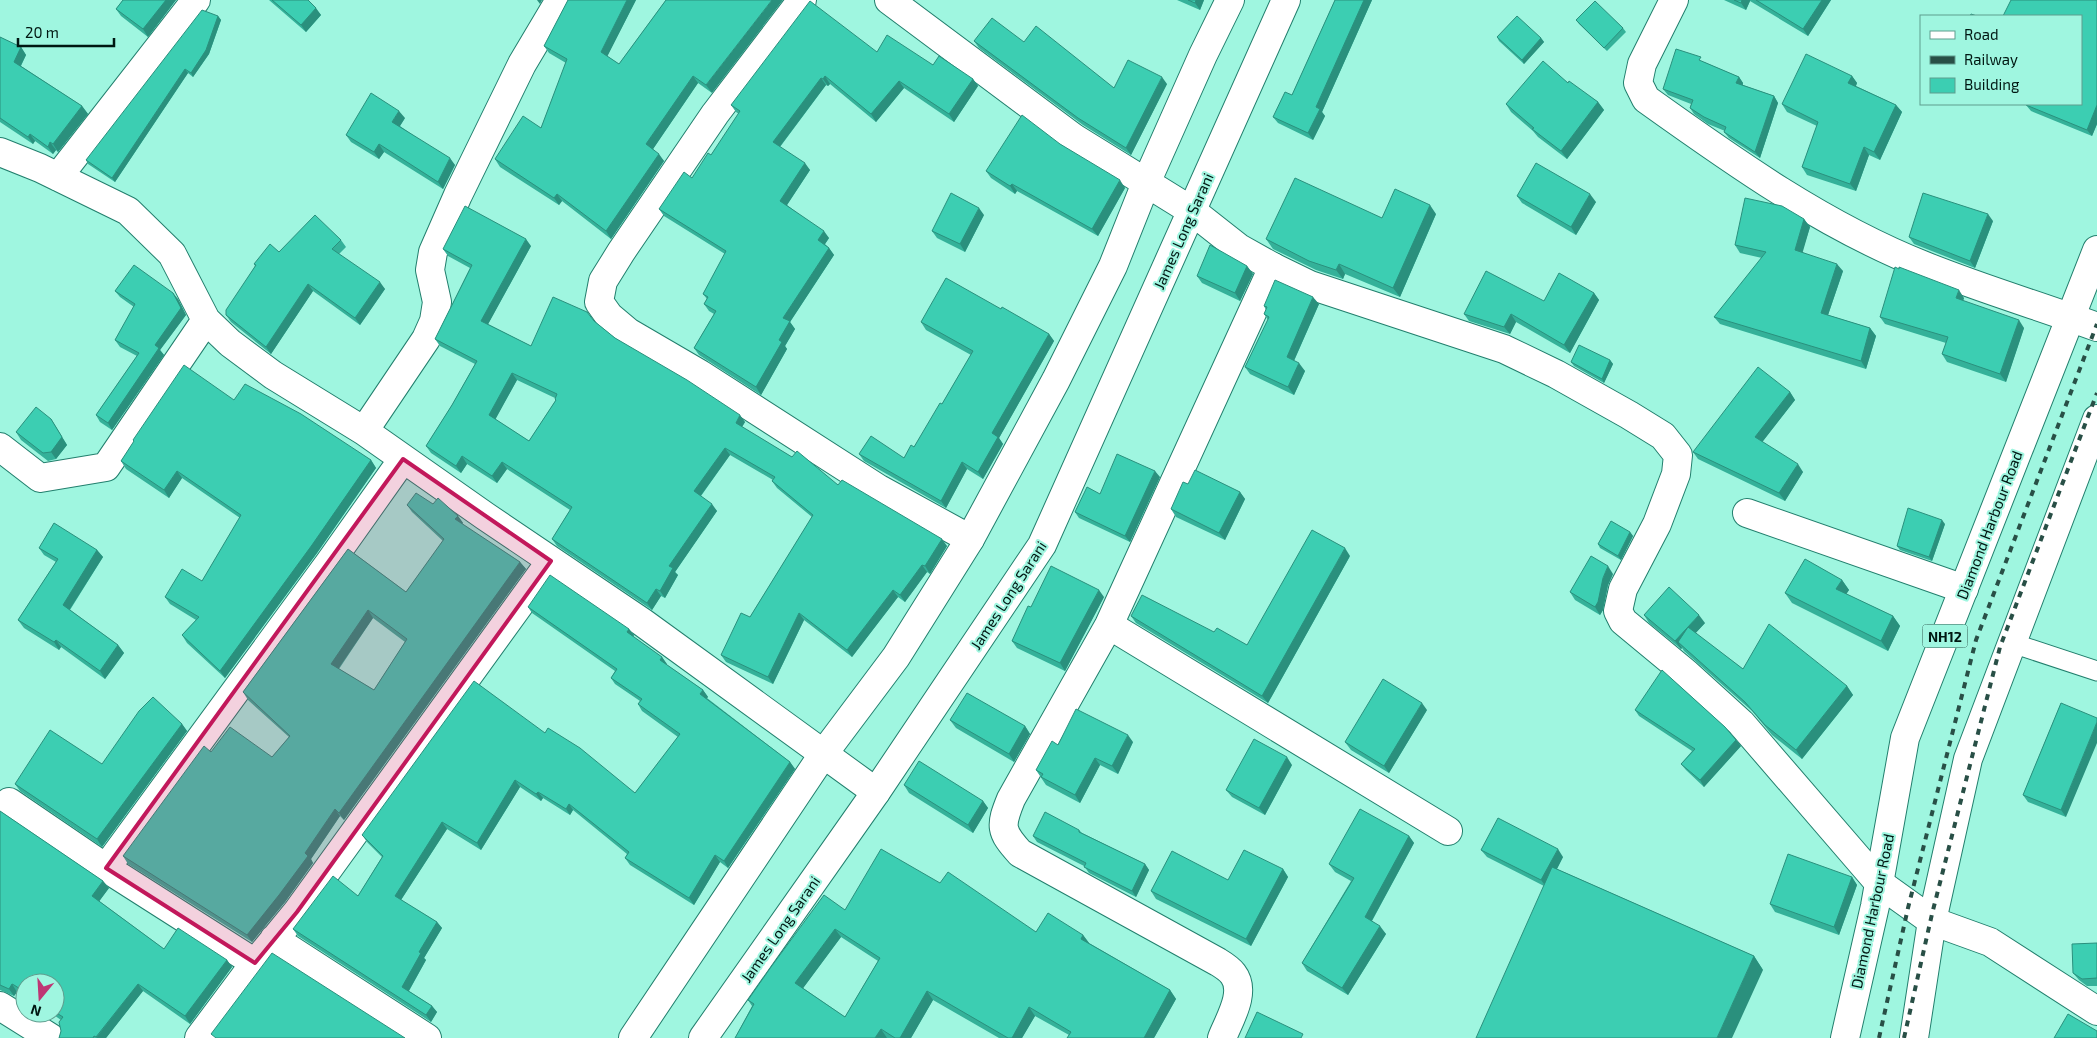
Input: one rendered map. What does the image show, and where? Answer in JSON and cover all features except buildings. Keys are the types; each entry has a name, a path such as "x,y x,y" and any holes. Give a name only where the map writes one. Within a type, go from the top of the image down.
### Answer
{"main road":[{"path":"58,177 196,0"},
{"path":"364,431 426,340 434,321 437,302 430,270 433,252 458,195 522,64 560,0"},
{"path":"802,0 715,114 621,252 603,281 600,302 609,316 628,332 708,379 879,489 970,539"},
{"path":"889,0 1074,138 1192,211 1239,248 1310,285 1504,349 1556,374 1663,436 1678,455 1676,474 1657,524 1623,589 1618,611 1623,621 1632,631 1688,674 1741,723 1879,883 1932,920 1990,942 2097,1012"},
{"path":"633,1038 824,753 896,657 970,539 1056,380 1113,266 1146,183 1203,55 1230,0"},
{"name":"James Long Sarani","path":"703,1038 876,792 1042,545 1286,0"},
{"path":"1674,0 1642,64 1638,83 1646,99 1745,169 1834,223 1924,266 2097,327"},
{"path":"0,152 40,168 128,211 172,254 206,320 230,343 273,375 364,431 734,687 876,792"},
{"name":"Diamond Harbour Road","path":"1845,1038 1879,883 1905,738 2097,250"},
{"path":"1222,1038 1236,1003 1239,988 1233,974 1218,962 1020,853 1006,837 1003,818 1011,799 1109,625 1273,267"},
{"path":"0,447 40,478 106,467 206,320"},
{"path":"1914,1038 1932,920 1968,759 2097,419"},
{"path":"106,868 403,459"},
{"path":"1747,513 1964,589"},
{"path":"199,1038 255,963 297,912 551,561"},
{"path":"1109,625 1448,831"},
{"path":"8,802 106,868 255,963"},
{"path":"274,939 427,1038"},
{"path":"0,1006 51,1038"}],"lane":[{"path":"2012,643 2097,671"}],"highlighted area":[{"path":"403,459 551,561 297,912 255,963 106,868"}],"railway":[{"path":"1879,1038 1908,908 1976,640 2097,324"},
{"path":"1904,1038 1932,914 2000,647 2097,393"}]}
